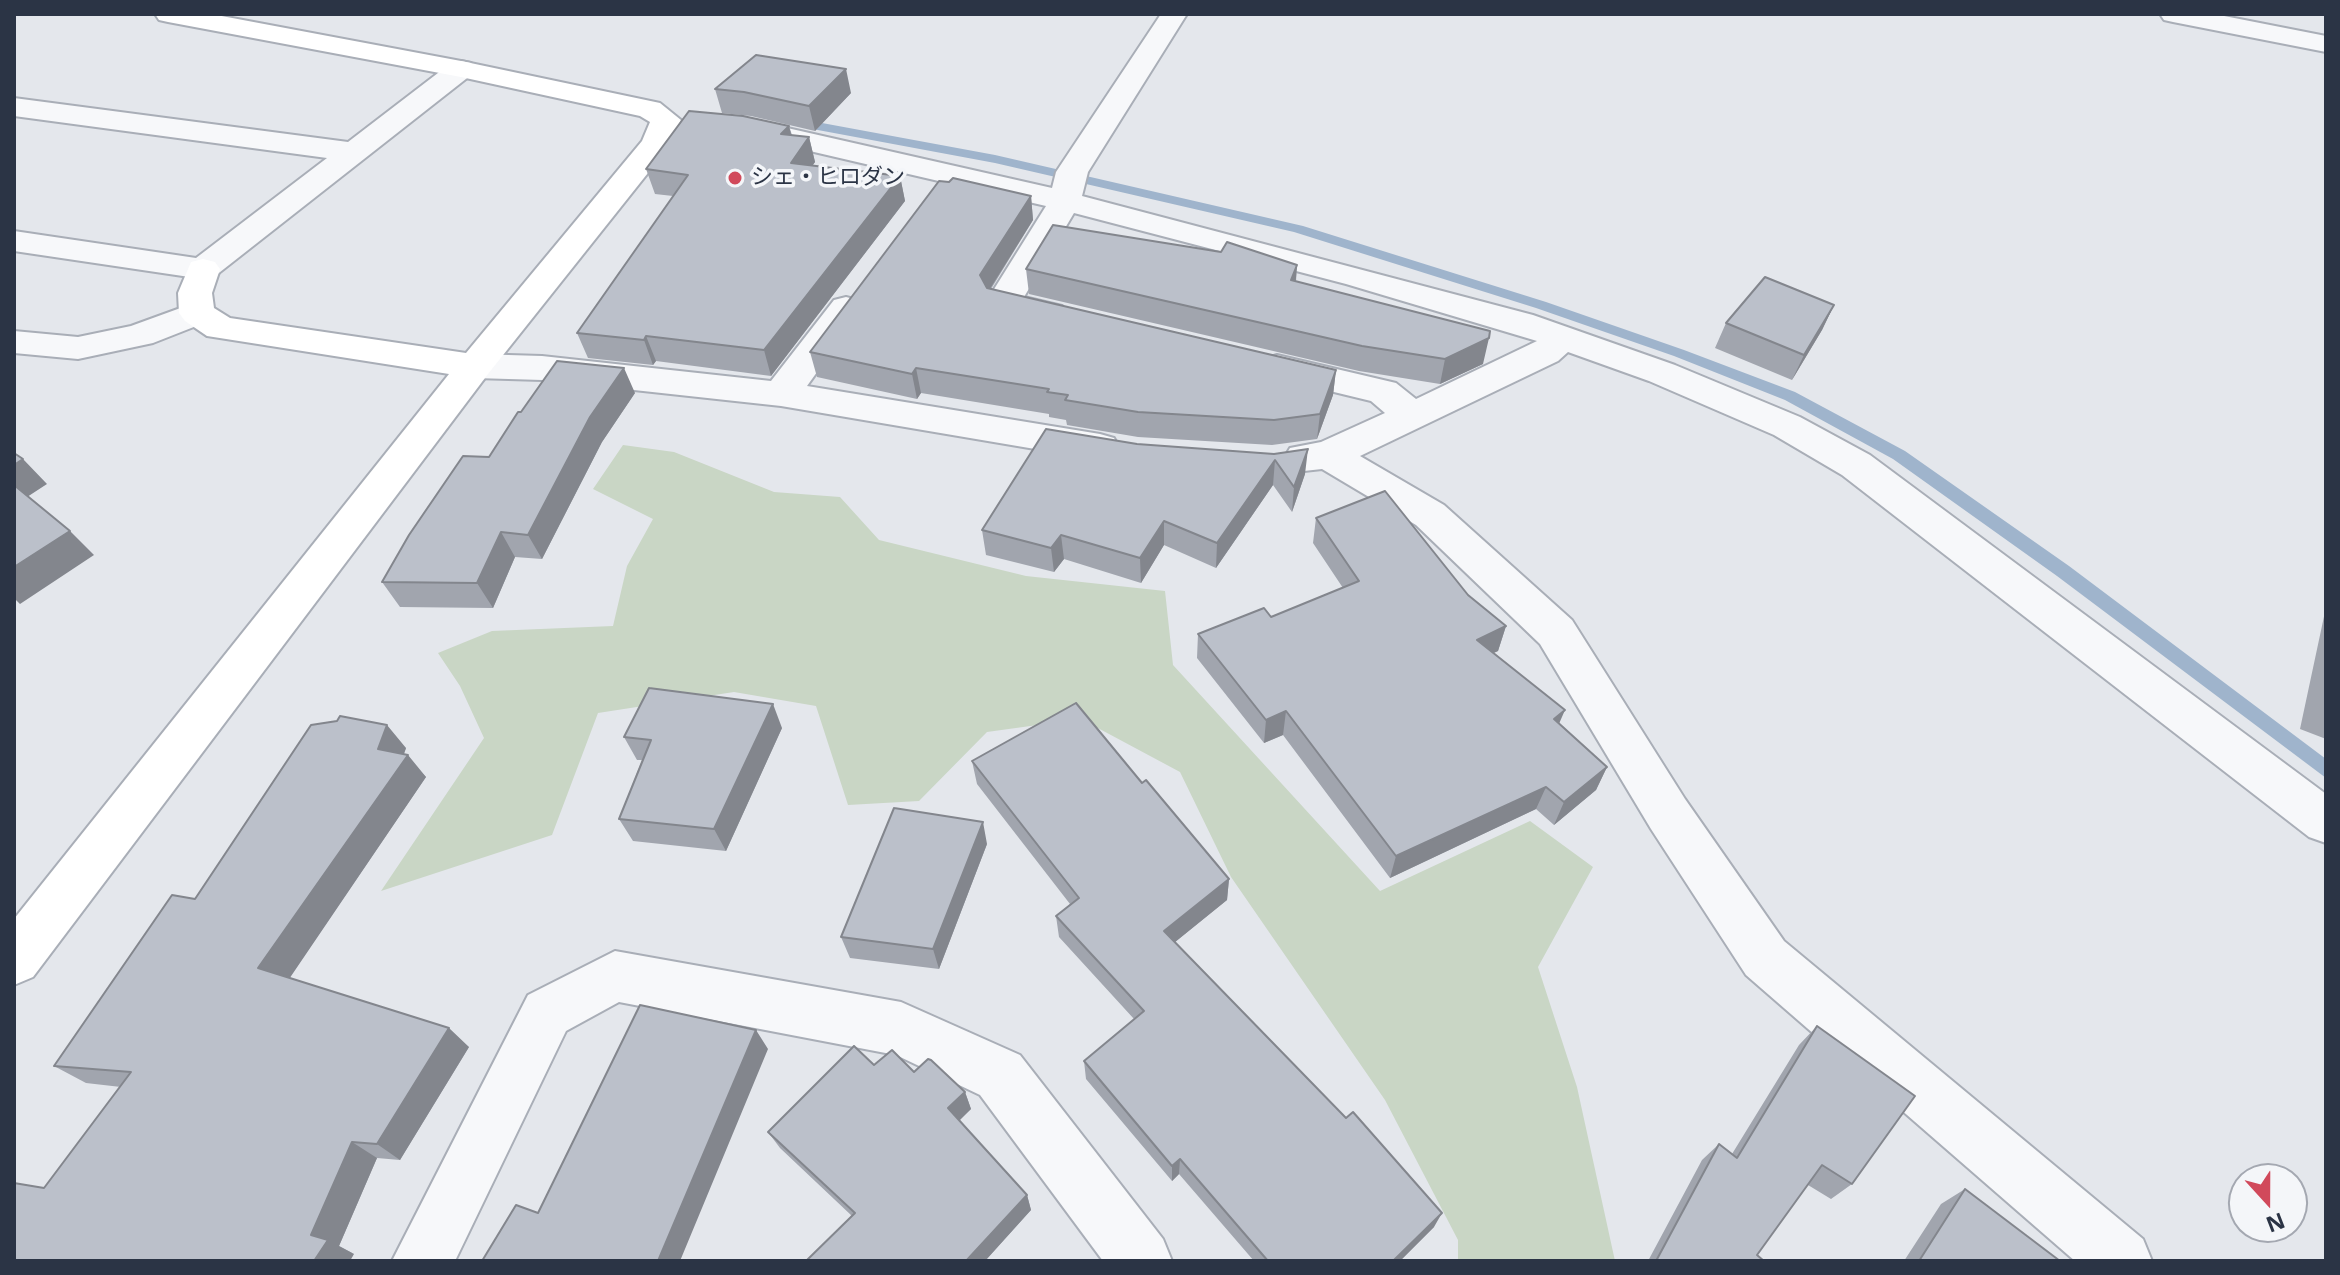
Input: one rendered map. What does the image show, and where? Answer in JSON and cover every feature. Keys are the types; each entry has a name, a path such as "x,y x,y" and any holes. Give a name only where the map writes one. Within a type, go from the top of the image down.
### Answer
{"street":[{"path":"168,14 461,69 650,109 694,123 750,128 936,187 1065,201 1521,323 1662,373 1787,426 1856,465 2326,822"},
{"path":"1079,320 1003,302 1065,201 1072,172 1174,14"},
{"path":"2173,14 2326,44"},
{"path":"197,313 195,293 203,269 461,69"},
{"path":"14,107 355,152"},
{"path":"14,960 475,366 656,143 694,123"},
{"path":"14,241 203,269"},
{"path":"781,394 863,285"},
{"path":"197,313 220,328 475,366 542,368 781,394 1138,453"},
{"path":"14,342 78,348 140,335 197,313"},
{"path":"1272,462 1328,455 1545,353 1562,339"},
{"path":"1246,360 1383,392 1412,416"},
{"path":"1328,455 1430,515 1556,632 1668,814 1765,958 2121,1261"},
{"path":"423,1261 547,1013 615,976 901,1029 1000,1075 1141,1261"}],"green space":[{"path":"623,445 674,452 774,492 840,497 879,540 1026,576 1165,591 1173,665 1380,891 1530,821 1593,867 1538,967 1577,1087 1615,1261 1458,1261 1458,1240 1385,1100 1231,877 1180,772 1081,719 987,732 919,801 848,805 816,706 734,692 598,713 552,835 381,891 484,738 460,686 438,653 492,631 613,626 627,566 653,519 593,489"}],"building":[{"path":"756,55 846,69 809,106 715,89"},
{"path":"689,111 743,116 789,126 781,134 809,137 791,163 900,176 764,350 646,336 644,340 577,333 688,175 646,169"},
{"path":"953,178 1031,196 980,275 987,288 1336,370 1320,414 1274,420 1138,412 1065,400 1068,395 1047,392 1049,389 916,368 912,374 810,352 939,181 949,182"},
{"path":"1053,225 1221,252 1227,242 1297,265 1291,280 1490,331 1489,338 1445,359 1362,346 1026,269"},
{"path":"1765,277 1834,305 1804,355 1726,323"},
{"path":"557,361 624,368 590,417 528,535 501,532 477,583 382,582 409,535 463,456 489,457"},
{"path":"1046,429 1137,444 1274,454 1308,449 1294,487 1275,460 1217,543 1164,521 1140,558 1061,535 1051,548 982,530"},
{"path":"14,453 23,459 14,465"},
{"path":"14,485 70,531 14,567"},
{"path":"1385,491 1468,595 1506,626 1477,640 1565,710 1554,719 1607,767 1564,802 1546,787 1396,856 1286,711 1266,720 1198,634 1264,608 1271,617 1359,581 1316,518"},
{"path":"649,688 773,704 714,829 619,819 651,740 624,737"},
{"path":"1076,703 1142,783 1146,780 1229,879 1164,931 1346,1118 1353,1112 1442,1213 1393,1261 1268,1261 1180,1159 1172,1166 1084,1061 1144,1011 1056,916 1079,898 972,761"},
{"path":"340,716 387,725 378,749 408,755 258,968 449,1028 377,1144 352,1142 311,1235 328,1240 314,1261 14,1261 14,1183 44,1188 131,1072 54,1066 172,895 195,899 311,725 337,721"},
{"path":"894,808 983,822 933,949 841,937"},
{"path":"640,1005 756,1030 658,1261 482,1261 516,1205 538,1213"},
{"path":"1817,1026 1915,1096 1852,1184 1822,1165 1757,1255 1764,1261 1656,1261 1719,1144 1737,1158"},
{"path":"854,1046 874,1065 892,1050 914,1072 928,1059 931,1060 965,1092 948,1108 1027,1195 966,1261 806,1261 855,1213 768,1132"},
{"path":"1965,1189 2060,1261 1919,1261"}],"waterway":[{"path":"795,122 995,159 1298,229 1541,305 1790,396 1899,455 2063,571 2326,770"}],"place":[{"name":"シェ・ヒロダン","path":"735,178"}]}
